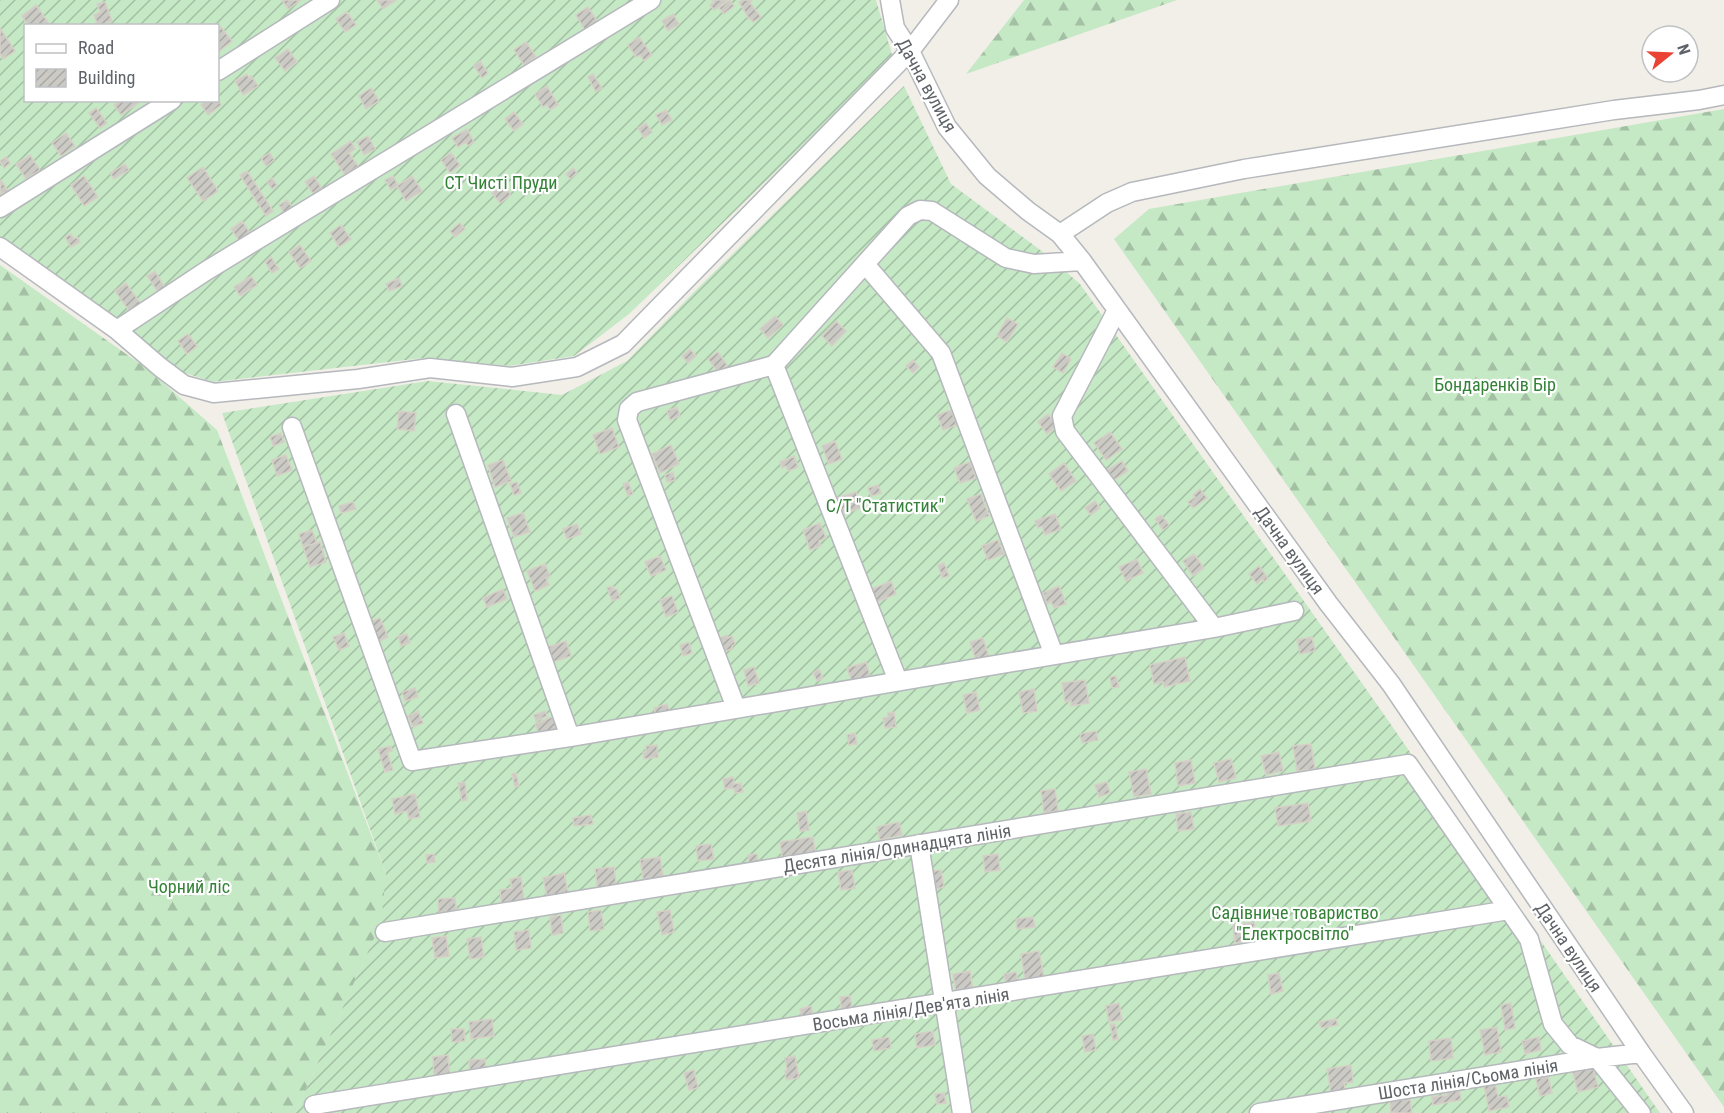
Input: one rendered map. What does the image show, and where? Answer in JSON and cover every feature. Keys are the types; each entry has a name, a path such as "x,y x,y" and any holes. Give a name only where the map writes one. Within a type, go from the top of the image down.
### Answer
{"street":[{"path":"219,70 330,0"},
{"path":"117,330 206,271 651,0"},
{"name":"Дачна вулиця","path":"890,0 895,28 910,51 947,127 987,176 1028,211 1060,234 1082,261 1328,603 1391,684 1684,1113"},
{"path":"0,247 117,330 184,385 214,393 358,379 430,368 512,377 577,367 623,344 910,51 949,0"},
{"path":"1060,234 1107,203 1132,192 1221,173 1614,110 1724,95"},
{"path":"0,208 169,102"},
{"path":"736,708 627,420 629,410 637,402 774,365 908,216 921,210 932,211 1006,258 1034,264 1082,261"},
{"path":"865,264 941,353 1054,655"},
{"path":"1117,310 1062,416 1065,431 1214,627"},
{"path":"774,365 898,681"},
{"path":"456,414 570,737"},
{"path":"292,427 412,761 570,737 1054,655 1294,611"},
{"name":"Десята лінія/Одинадцята лінія","path":"385,932 1408,764 1509,910"},
{"path":"918,844 962,1113"},
{"path":"1509,910 1529,939 1553,1023 1570,1045 1597,1058 1641,1113"},
{"name":"Восьма лінія/Дев'ята лінія","path":"314,1105 1509,910"},
{"name":"Шоста лінія/Сьома лінія","path":"1259,1113 1597,1058 1641,1053"}],"green space":[{"name":"СТ Чисті Пруди","path":"0,0 876,0 893,58 629,314 574,356 509,366 424,358 213,382 182,372 0,239"},
{"path":"1024,0 1177,0 966,74"},
{"path":"904,86 951,184 1047,255 1080,284 1385,716 1660,1113 295,1113 381,923 386,874 222,413 428,381 562,395 627,361"},
{"name":"Бондаренків Бір","path":"1724,109 1724,1107 1114,239 1149,209"},
{"name":"Чорний ліс","path":"0,265 146,368 217,430 394,895 295,1113 0,1113"}],"building":[{"path":"282,0 301,0 288,9"},
{"path":"377,0 396,0 383,9"},
{"path":"712,0 727,1 714,10 710,5 714,2"},
{"path":"730,0 734,6 724,14 719,8"},
{"path":"751,0 750,3 761,17 753,22 749,19 739,2"},
{"path":"105,2 112,21 97,24 94,15 100,12 97,4"},
{"path":"36,5 49,24 27,24 22,16"},
{"path":"588,7 599,24 586,32 576,15"},
{"path":"347,12 356,25 345,32 336,19"},
{"path":"673,14 679,24 668,31 662,21"},
{"path":"221,27 232,41 219,51 219,29"},
{"path":"0,28 15,51 3,59 0,54"},
{"path":"639,37 652,55 644,61 640,55 636,57 628,45"},
{"path":"526,42 536,57 524,65 514,50"},
{"path":"288,49 297,62 285,71 275,58"},
{"path":"480,61 488,73 482,78 474,66"},
{"path":"247,74 258,86 243,95 235,81"},
{"path":"593,74 602,88 596,92 588,77"},
{"path":"547,86 558,105 550,110 547,105 543,107 535,94"},
{"path":"371,88 379,101 366,109 359,96"},
{"path":"219,101 221,105 208,115 201,105 205,102"},
{"path":"118,102 140,102 121,115 114,105"},
{"path":"96,108 107,123 100,128 89,113"},
{"path":"666,110 672,120 662,125 656,115"},
{"path":"514,112 523,124 514,131 505,119"},
{"path":"646,123 652,132 644,138 638,128"},
{"path":"467,129 474,142 468,146 466,142 458,147 452,138"},
{"path":"66,133 75,146 61,156 52,143"},
{"path":"368,136 375,149 364,155 357,142"},
{"path":"351,141 355,149 349,153 358,166 345,175 331,154"},
{"path":"270,153 274,160 266,166 261,158"},
{"path":"451,153 460,165 450,173 441,160"},
{"path":"30,155 40,170 26,179 16,164"},
{"path":"6,157 10,163 4,168 0,161"},
{"path":"125,164 129,170 114,179 110,173"},
{"path":"203,167 218,191 203,201 187,178"},
{"path":"573,168 577,173 570,179 566,174"},
{"path":"247,171 273,211 266,216 240,175"},
{"path":"84,176 98,197 84,206 71,185"},
{"path":"314,176 322,189 314,195 305,182"},
{"path":"393,176 398,185 391,190 385,180"},
{"path":"412,176 422,191 406,201 397,186"},
{"path":"272,178 277,185 272,189 267,182"},
{"path":"0,181 8,191 1,195"},
{"path":"503,184 511,195 500,203 492,193"},
{"path":"287,200 296,212 287,218 279,205"},
{"path":"242,221 253,237 242,245 231,229"},
{"path":"460,223 465,229 455,237 450,231"},
{"path":"341,225 351,239 339,247 330,233"},
{"path":"71,234 80,242 71,247 65,237"},
{"path":"300,245 311,261 300,268 289,252"},
{"path":"271,257 279,269 272,273 265,262"},
{"path":"155,271 165,288 158,292 147,276"},
{"path":"251,276 257,285 240,296 234,287"},
{"path":"399,278 402,286 389,291 386,284"},
{"path":"126,283 141,304 130,312 115,291"},
{"path":"775,316 783,325 768,338 760,329"},
{"path":"1007,318 1018,324 1007,342 997,336"},
{"path":"836,321 846,331 832,346 822,336"},
{"path":"188,334 197,346 187,354 178,341"},
{"path":"690,349 696,356 688,363 682,356"},
{"path":"718,352 727,365 718,372 708,359"},
{"path":"1062,353 1071,359 1063,373 1053,367"},
{"path":"913,360 919,367 913,373 906,366"},
{"path":"677,407 680,416 670,420 667,411"},
{"path":"951,410 957,425 943,430 937,415"},
{"path":"399,411 416,413 414,431 397,429"},
{"path":"1048,414 1057,426 1047,434 1038,422"},
{"path":"612,428 619,447 600,454 593,435"},
{"path":"1110,432 1122,449 1106,460 1094,443"},
{"path":"281,433 284,442 273,446 270,437"},
{"path":"835,441 842,459 829,464 822,446"},
{"path":"671,445 679,464 660,473 652,454"},
{"path":"286,455 292,470 277,476 272,460"},
{"path":"794,456 798,467 788,471 786,466 782,468 780,462"},
{"path":"503,460 511,481 495,487 488,465"},
{"path":"1122,461 1128,471 1114,480 1107,470"},
{"path":"970,462 976,478 960,483 954,468"},
{"path":"1064,463 1076,481 1061,491 1049,474"},
{"path":"673,472 675,480 667,482 665,475"},
{"path":"517,482 521,493 514,495 510,484"},
{"path":"628,482 633,494 628,496 623,484"},
{"path":"878,485 881,493 871,496 868,488"},
{"path":"1200,489 1207,498 1193,508 1188,502"},
{"path":"856,492 861,508 843,514 837,498"},
{"path":"981,494 989,516 976,521 967,499"},
{"path":"1095,501 1100,508 1091,515 1085,508"},
{"path":"353,502 356,509 341,513 339,506"},
{"path":"523,513 530,532 514,537 507,518"},
{"path":"1055,514 1061,529 1045,535 1042,526 1038,528 1035,521"},
{"path":"1161,515 1169,525 1163,530 1155,519"},
{"path":"820,523 826,538 819,541 821,546 810,550 803,530"},
{"path":"577,524 581,534 567,539 563,529"},
{"path":"312,530 317,543 303,547 299,534"},
{"path":"998,540 1004,554 988,560 982,546"},
{"path":"320,542 326,562 310,567 303,547"},
{"path":"1194,554 1204,568 1193,576 1183,561"},
{"path":"660,556 666,570 651,576 645,562"},
{"path":"1137,559 1143,573 1126,581 1119,567"},
{"path":"944,563 949,576 942,578 938,565"},
{"path":"545,564 550,576 546,578 549,585 535,591 527,571"},
{"path":"1259,566 1268,578 1264,582 1262,579 1257,584 1249,574"},
{"path":"891,581 896,594 877,602 872,589"},
{"path":"613,586 614,590 617,589 620,598 612,601 607,588"},
{"path":"1059,586 1066,604 1054,608 1051,602 1047,604 1043,593"},
{"path":"503,589 507,599 487,607 483,598"},
{"path":"672,596 678,612 666,617 660,600"},
{"path":"380,618 388,637 375,643 367,623"},
{"path":"344,633 349,646 339,650 333,637"},
{"path":"407,634 410,643 401,646 398,636"},
{"path":"727,635 728,638 732,636 735,644 732,646 733,649 721,652 717,639"},
{"path":"1312,637 1315,651 1300,654 1297,640"},
{"path":"983,638 989,657 976,661 970,642"},
{"path":"566,641 571,656 553,662 548,647"},
{"path":"689,642 692,653 683,656 680,645"},
{"path":"1185,657 1190,681 1164,687 1163,682 1154,684 1150,665"},
{"path":"866,662 870,676 852,682 847,668"},
{"path":"754,667 759,683 748,686 744,670"},
{"path":"819,669 823,678 817,681 813,673"},
{"path":"1116,676 1119,687 1112,688 1110,677"},
{"path":"1085,680 1089,703 1071,706 1071,701 1065,702 1062,683"},
{"path":"415,688 418,697 405,701 402,692"},
{"path":"1034,689 1037,711 1023,713 1019,692"},
{"path":"976,692 980,710 967,713 963,695"},
{"path":"667,704 671,716 657,720 654,708"},
{"path":"418,711 423,723 413,727 408,716"},
{"path":"545,711 547,716 536,721 534,715"},
{"path":"894,712 896,727 885,728 883,718 888,717 888,713"},
{"path":"554,716 559,729 540,736 535,724"},
{"path":"1096,731 1098,740 1082,743 1080,734"},
{"path":"855,733 857,744 849,745 847,735"},
{"path":"1311,744 1315,769 1297,771 1293,746"},
{"path":"657,745 658,757 644,759 643,752 646,752 646,746"},
{"path":"391,746 392,751 387,752 393,770 385,772 378,749"},
{"path":"1279,752 1283,771 1266,775 1261,756"},
{"path":"1231,759 1236,778 1219,782 1214,763"},
{"path":"1191,760 1195,783 1178,786 1175,763"},
{"path":"1146,769 1151,794 1134,797 1129,772"},
{"path":"516,773 519,786 515,787 512,774"},
{"path":"733,777 734,784 741,783 743,792 735,793 734,788 725,789 723,779"},
{"path":"465,782 467,800 462,801 458,783"},
{"path":"1107,782 1110,793 1099,797 1095,785"},
{"path":"1055,789 1058,811 1044,813 1041,791"},
{"path":"415,794 420,817 409,819 407,811 395,814 392,799"},
{"path":"1308,803 1311,821 1278,826 1275,808"},
{"path":"806,811 809,830 800,831 797,813"},
{"path":"1191,812 1194,829 1178,831 1176,814"},
{"path":"591,815 593,824 574,826 573,818"},
{"path":"899,822 902,835 880,840 877,827"},
{"path":"813,837 816,857 783,862 780,842"},
{"path":"711,844 714,859 698,861 696,846"},
{"path":"434,854 435,862 427,863 426,855"},
{"path":"757,854 759,868 750,869 748,855"},
{"path":"998,854 1000,870 985,872 983,856"},
{"path":"660,857 664,881 644,884 640,860"},
{"path":"614,867 617,891 598,893 595,869"},
{"path":"852,870 855,888 841,890 838,872"},
{"path":"941,870 944,887 936,889 933,871"},
{"path":"564,873 569,897 548,902 543,878"},
{"path":"521,877 525,906 502,909 500,890 512,888 510,879"},
{"path":"455,898 457,917 439,918 438,899"},
{"path":"601,910 604,929 590,931 588,912"},
{"path":"670,910 674,932 662,935 657,912"},
{"path":"561,915 563,933 552,935 550,917"},
{"path":"1033,917 1035,927 1017,929 1016,919"},
{"path":"1254,922 1256,940 1235,943 1233,925"},
{"path":"529,930 531,948 516,950 514,932"},
{"path":"446,936 449,956 435,958 432,938"},
{"path":"481,937 484,957 470,959 467,939"},
{"path":"1039,951 1044,978 1026,987 1021,954"},
{"path":"970,971 973,990 956,993 953,974"},
{"path":"1016,972 1020,987 1007,989 1004,974"},
{"path":"1279,973 1283,991 1271,994 1268,975"},
{"path":"850,996 853,1013 842,1014 840,997"},
{"path":"1119,1003 1122,1020 1109,1022 1106,1006"},
{"path":"1511,1003 1515,1028 1505,1030 1501,1005"},
{"path":"811,1006 814,1019 803,1021 800,1009"},
{"path":"492,1019 494,1036 471,1039 469,1022"},
{"path":"1336,1019 1338,1025 1321,1028 1319,1022"},
{"path":"1110,1024 1115,1024 1118,1039 1113,1040"},
{"path":"1497,1027 1501,1052 1485,1055 1480,1030"},
{"path":"451,1029 464,1029 465,1041 452,1042"},
{"path":"933,1031 935,1045 917,1048 915,1034"},
{"path":"1093,1034 1096,1050 1085,1052 1082,1036"},
{"path":"889,1037 891,1048 874,1051 872,1040"},
{"path":"1539,1037 1541,1050 1525,1054 1522,1041"},
{"path":"1451,1038 1453,1058 1431,1061 1429,1041"},
{"path":"448,1055 450,1077 434,1079 433,1057"},
{"path":"795,1056 799,1078 786,1080 785,1058"},
{"path":"485,1059 486,1072 470,1074 469,1060"},
{"path":"1351,1065 1353,1082 1344,1083 1345,1091 1331,1093 1327,1069"},
{"path":"1592,1065 1598,1087 1578,1092 1572,1070"},
{"path":"694,1070 698,1088 689,1090 684,1073"},
{"path":"1548,1076 1552,1093 1540,1096 1536,1079"},
{"path":"1495,1083 1498,1097 1507,1096 1509,1107 1489,1111 1484,1085"},
{"path":"1459,1086 1461,1100 1433,1105 1432,1097 1447,1095 1446,1088"},
{"path":"944,1093 946,1103 937,1104 935,1094"},
{"path":"1410,1099 1412,1113 1391,1113 1390,1101"}],"park label":[{"name":"С/Т \"Статистик\"","path":"885,505"},
{"name":"Садівниче товариство \"Електросвітло\"","path":"1295,922"}]}
